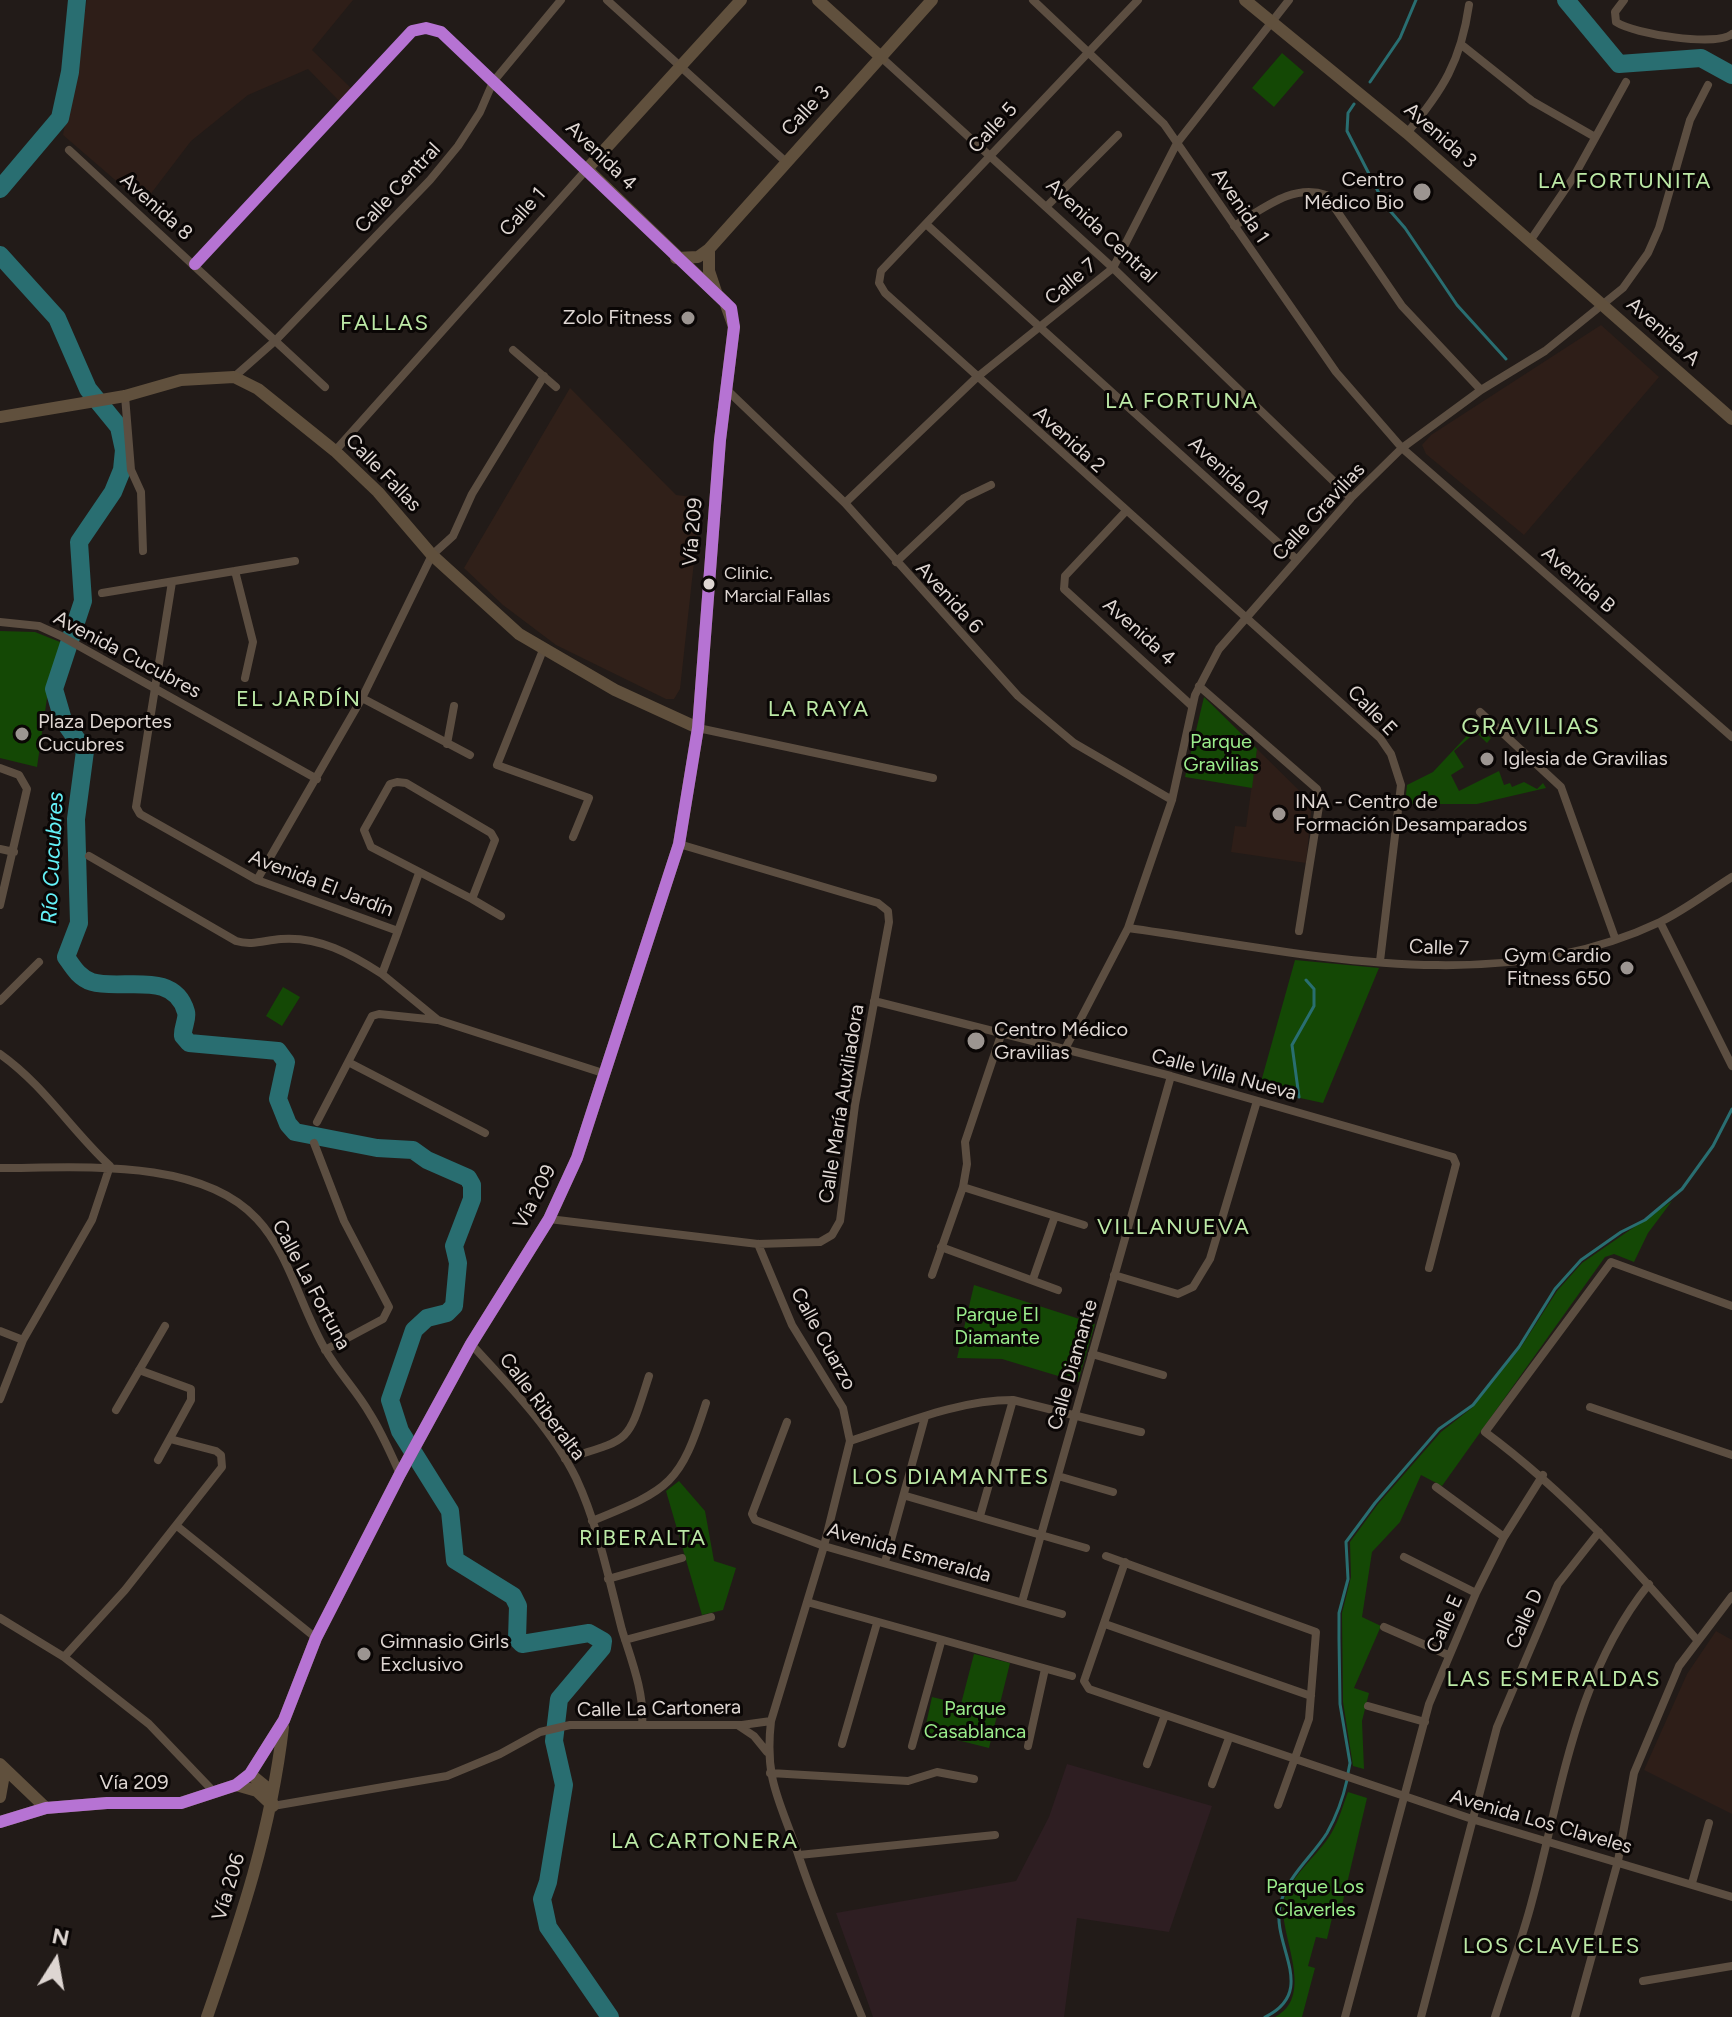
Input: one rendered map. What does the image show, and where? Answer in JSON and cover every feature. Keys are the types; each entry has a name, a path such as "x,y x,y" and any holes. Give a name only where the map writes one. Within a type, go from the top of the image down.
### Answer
{"main road":[{"name":"Calle 1","path":"587,169 741,0"},
{"name":"Avenida Central","path":"818,0 882,58"},
{"name":"Calle 3","path":"709,249 932,0"},
{"name":"Avenida 3","path":"1245,0 1407,133 1604,307"},
{"name":"Avenida 4","path":"587,169 731,308 734,327"},
{"path":"676,258 698,257 709,249"},
{"path":"709,249 709,271 717,295"},
{"name":"Avenida A","path":"1604,307 1732,419"},
{"name":"Vía 209","path":"0,1822 46,1808 107,1803 181,1803 236,1785 250,1774 284,1720 316,1638 402,1470 471,1344 549,1219 577,1158 679,844 698,728 725,389 734,327"},
{"path":"0,417 125,396 181,380 234,377"},
{"name":"Calle Fallas","path":"234,377 258,389 335,451 378,492 432,555 519,634 615,690 698,728"},
{"name":"Vía 206","path":"207,2017 255,1879 273,1806 284,1720"},
{"path":"0,1797 2,1767"},
{"path":"2,1767 46,1808"},
{"path":"250,1774 266,1787 273,1806"},
{"path":"236,1785 257,1791 273,1806"}],"street":[{"name":"Calle Central","path":"234,377 276,340 458,146 480,112 493,82 561,0"},
{"path":"607,0 786,162"},
{"name":"Avenida 1","path":"1033,0 1150,107 1336,372 1402,448"},
{"name":"Calle 5","path":"879,283 881,271 1138,0"},
{"name":"Calle 7","path":"845,503 976,378 1113,268 1177,143 1289,0"},
{"path":"1624,0 1615,12 1616,22 1635,31 1711,40 1730,36"},
{"path":"1407,133 1439,95 1463,46 1469,5"},
{"name":"Avenida 4","path":"195,264 412,31 426,28 441,32 587,169"},
{"path":"1463,46 1532,101 1595,137"},
{"name":"Avenida Central","path":"882,58 1113,268 1351,498"},
{"path":"1530,241 1573,178 1626,82"},
{"name":"Calle Gravilias","path":"1065,1049 1128,928 1172,800 1192,706 1219,649 1244,616 1351,498 1402,448 1481,390 1545,351 1604,307 1623,288 1648,253 1668,203 1690,120 1708,85"},
{"path":"1046,207 1118,135"},
{"name":"Avenida 8","path":"69,150 325,387"},
{"name":"Calle 1","path":"335,451 587,169"},
{"path":"1234,226 1294,192 1310,189 1326,195 1402,306 1481,390"},
{"name":"Avenida 0A","path":"926,224 1296,559"},
{"name":"Avenida 2","path":"879,283 885,293 976,378 1244,616"},
{"path":"513,350 556,387"},
{"path":"257,880 362,698 432,555 446,544 459,526 472,494 544,376"},
{"name":"Avenida 6","path":"725,389 845,503 1018,696 1050,725 1126,776 1172,800"},
{"path":"125,396 131,470 141,492 143,551"},
{"name":"Avenida B","path":"1402,448 1732,737"},
{"path":"896,562 964,498 991,485"},
{"name":"Avenida 4","path":"1126,511 1065,576 1063,585 1066,594 1192,706"},
{"path":"102,593 295,561"},
{"path":"235,571 253,642 245,678"},
{"name":"Avenida El Jardín","path":"172,582 136,807 140,814 257,880 398,931 382,974"},
{"name":"Calle E","path":"1244,616 1367,722 1391,754 1401,785 1380,961"},
{"name":"Avenida Cucubres","path":"0,622 39,626 78,644 317,779"},
{"path":"543,650 497,765 589,798 573,837"},
{"path":"1199,686 1317,789 1320,800 1299,931"},
{"path":"362,698 470,755"},
{"path":"447,744 454,706"},
{"path":"1480,712 1561,787 1615,938"},
{"path":"698,728 933,778"},
{"path":"0,768 19,775 27,789 0,905"},
{"path":"472,899 495,840 491,833 418,790 397,782 390,784 364,830 371,847 501,916"},
{"name":"Calle María Auxiliadora","path":"549,1219 758,1244 820,1242 832,1235 840,1221 855,1105 889,922 888,911 878,903 679,844"},
{"path":"0,849 14,852"},
{"path":"89,856 236,941 248,945 282,938 336,947 382,974 438,1020"},
{"path":"398,931 419,873"},
{"name":"Calle 7","path":"1128,928 1380,961 1482,966 1554,956 1660,922 1732,877"},
{"path":"1660,922 1731,1062"},
{"path":"0,1001 39,962"},
{"name":"Calle Villa Nueva","path":"874,1001 1171,1076 1453,1157 1456,1164 1429,1268"},
{"path":"317,1122 372,1016 379,1014 438,1020 606,1074"},
{"path":"932,1275 963,1187 967,1164 965,1142 1002,1032"},
{"path":"0,1054 26,1072 64,1112 88,1146 110,1166 92,1220 23,1340 0,1399"},
{"path":"350,1063 485,1133"},
{"name":"Calle Diamante","path":"1022,1602 1171,1076"},
{"path":"1114,1275 1178,1294 1198,1281 1210,1259 1257,1101"},
{"path":"314,1143 344,1221 389,1307 383,1319 325,1350"},
{"name":"Calle La Fortuna","path":"0,1168 110,1166 208,1187 238,1202 258,1220 275,1247 325,1350 369,1412 402,1470"},
{"path":"963,1187 1084,1225"},
{"path":"1033,1279 1055,1216"},
{"name":"Calle Cuarzo","path":"758,1244 792,1325 843,1408 850,1441 824,1546 771,1721 767,1753 779,1808 799,1855 808,1888 862,2017"},
{"path":"941,1247 1058,1290"},
{"path":"1698,1641 1649,1584 1543,1475 1485,1432 1611,1262 1732,1306"},
{"path":"116,1410 165,1326"},
{"path":"0,1331 23,1340"},
{"name":"Calle Riberalta","path":"471,1344 565,1459 592,1521 643,1710 642,1725"},
{"path":"1092,1354 1163,1375"},
{"path":"139,1370 191,1389 191,1400 158,1460"},
{"path":"565,1459 623,1439 631,1431 649,1376"},
{"path":"850,1441 968,1403 1013,1400 1141,1432"},
{"path":"980,1516 1013,1400"},
{"path":"592,1521 645,1500 677,1476 692,1447 706,1403"},
{"path":"1590,1407 1732,1455"},
{"path":"885,1562 906,1496 925,1417"},
{"name":"Avenida Esmeralda","path":"787,1422 752,1514 755,1520 824,1546 1062,1614"},
{"path":"64,1657 125,1590 177,1526 223,1461 216,1451 170,1439"},
{"name":"Calle E","path":"1345,2017 1425,1722 1448,1655 1504,1537 1543,1475"},
{"path":"1058,1476 1113,1492"},
{"path":"1436,1487 1504,1537"},
{"path":"906,1496 1086,1548"},
{"path":"177,1526 316,1638"},
{"name":"Calle D","path":"1421,2017 1497,1727 1558,1584 1599,1532"},
{"path":"1106,1556 1316,1632 1309,1719 1278,1805"},
{"path":"1404,1557 1476,1593"},
{"path":"608,1579 682,1558"},
{"path":"1125,1562 1105,1624 1311,1696"},
{"path":"1495,2017 1533,1900 1573,1731 1611,1641 1626,1612 1649,1584"},
{"path":"1575,2017 1618,1861 1634,1773 1679,1666 1732,1596"},
{"path":"807,1602 941,1642 1072,1676"},
{"path":"625,1640 711,1617"},
{"path":"0,1618 64,1657 149,1724 215,1793"},
{"path":"842,1744 877,1623"},
{"name":"Avenida Los Claveles","path":"1105,1624 1085,1686 1406,1798 1732,1897"},
{"path":"1384,1627 1448,1655"},
{"path":"912,1746 941,1642"},
{"path":"1028,1746 1045,1669"},
{"path":"1368,1706 1425,1722"},
{"path":"1147,1764 1165,1715"},
{"name":"Calle La Cartonera","path":"273,1806 447,1776 500,1754 540,1732 570,1725 736,1725 771,1721"},
{"path":"736,1725 754,1736 767,1753"},
{"path":"1212,1784 1229,1738"},
{"path":"770,1773 908,1781 937,1772 974,1779"},
{"path":"1692,1883 1709,1823"},
{"path":"799,1855 995,1835"},
{"path":"1643,1981 1732,1966"}],"shaded area":[{"path":"87,0 353,0 312,50 351,88 340,102 308,69 248,95 191,141 143,204 63,135"},
{"path":"1601,325 1659,377 1524,535 1426,454 1422,445 1431,435"},
{"path":"570,388 676,495 701,498 680,689 674,699 666,699 556,645 503,605 464,568"},
{"name":"INA - Centro de Formación Desamparados","path":"1257,749 1312,803 1306,863 1231,852 1235,826 1246,827"},
{"path":"1716,1631 1732,1640 1732,1814 1644,1770 1687,1674"},
{"path":"1067,1764 1212,1806 1169,1932 1077,1918 1064,2017 873,2017 836,1913 1016,1881 1049,1817"}],"green space":[{"path":"1282,53 1304,72 1274,107 1252,88"},
{"path":"0,631 35,632 65,644 47,698 37,767 0,758"},
{"name":"Parque Gravilias","path":"1204,697 1257,749 1252,788 1185,777"},
{"path":"1476,726 1491,738 1487,743 1476,732 1454,751 1464,767 1451,775 1459,791 1499,771 1504,785 1510,783 1512,787 1524,782 1537,789 1543,783 1546,788 1477,804 1405,804 1407,785 1433,772"},
{"path":"1295,960 1379,968 1323,1103 1259,1089"},
{"path":"283,987 300,997 282,1026 266,1016"},
{"path":"1672,1201 1648,1233 1634,1262 1614,1254 1605,1257 1442,1486 1421,1475 1400,1522 1372,1552 1362,1617 1381,1626 1354,1688 1369,1693 1362,1721 1364,1769 1353,1766 1343,1702 1342,1613 1351,1577 1350,1542 1378,1504 1441,1432 1473,1407 1521,1347 1557,1291 1582,1263"},
{"name":"Parque El Diamante","path":"974,1285 1095,1324 1078,1382 1002,1359 957,1358"},
{"path":"679,1481 705,1511 714,1561 736,1568 723,1610 702,1615 666,1491"},
{"name":"Parque Casablanca","path":"974,1654 1010,1663 989,1748 949,1738 923,1738 932,1697 961,1704"},
{"name":"Parque Los Claverles","path":"1348,1792 1367,1798 1339,1918 1332,1918 1327,1939 1316,1937 1308,1966 1315,1968 1302,2017 1275,2017 1287,2008 1295,1983 1284,1922 1285,1898 1295,1878 1332,1832"}],"waterway":[{"name":"Río Cucubres","path":"0,189 60,118 70,72 77,0"},
{"path":"1370,82 1400,38 1416,0"},
{"path":"1566,0 1619,64 1701,58 1732,75"},
{"path":"1354,104 1348,113 1347,131 1385,205 1405,228 1457,305 1506,359"},
{"name":"Río Cucubres","path":"0,255 57,318 88,389 119,427 124,450 122,470 113,492 79,542 83,601 54,689 63,720 85,751 76,819 79,923 66,957 80,975 92,982 145,984 170,990 180,999 186,1012 183,1036 189,1043 278,1051 286,1062 278,1099 288,1124 295,1132 377,1148 413,1150 427,1160 468,1178 472,1185 472,1199 454,1246 458,1263 454,1306 447,1313 427,1318 414,1330 390,1400 400,1431 450,1511 455,1560 513,1596 518,1606 517,1639 522,1644 589,1633 603,1641 602,1648 559,1699 554,1741 564,1785 548,1882 542,1899 548,1927 610,2017"},
{"path":"62,746 85,751"},
{"path":"1299,1097 1292,1045 1314,1006 1314,989 1306,980"},
{"path":"1348,1773 1350,1763 1340,1704 1339,1639 1339,1613 1348,1579 1346,1542 1439,1429 1473,1405 1519,1347 1555,1289 1581,1260 1621,1232 1645,1220 1682,1189 1713,1146 1732,1109"},
{"path":"1265,2017 1281,2006 1289,1994 1291,1981 1279,1921 1283,1896 1294,1876 1327,1833 1347,1780"}],"transit line":[{"path":"0,1822 46,1808 107,1803 181,1803 236,1785 250,1774 284,1720 316,1638 400,1474 471,1344 549,1219 577,1158 679,844 698,728 720,440 734,327 731,308 441,32 426,28 412,31 195,264"}],"place":[{"name":"Centro Médico Bio","path":"1422,192"},
{"name":"Zolo Fitness","path":"688,318"},
{"name":"Clinic. Marcial Fallas","path":"709,584"},
{"name":"Plaza Deportes Cucubres","path":"22,734"},
{"name":"Iglesia de Gravilias","path":"1487,759"},
{"name":"INA - Centro de Formación Desamparados","path":"1279,814"},
{"name":"Gym Cardio Fitness 650","path":"1627,968"},
{"name":"Centro Médico Gravilias","path":"976,1041"},
{"name":"Gimnasio Girls Exclusivo","path":"364,1654"}],"district":[{"name":"LA FORTUNITA","path":"1625,182"},
{"name":"FALLAS","path":"385,324"},
{"name":"LA FORTUNA","path":"1182,402"},
{"name":"EL JARDÍN","path":"299,700"},
{"name":"LA RAYA","path":"819,710"},
{"name":"GRAVILIAS","path":"1531,727"},
{"name":"VILLANUEVA","path":"1174,1228"},
{"name":"LOS DIAMANTES","path":"951,1478"},
{"name":"RIBERALTA","path":"643,1539"},
{"name":"LAS ESMERALDAS","path":"1554,1680"},
{"name":"LA CARTONERA","path":"705,1842"},
{"name":"LOS CLAVELES","path":"1552,1947"}]}
